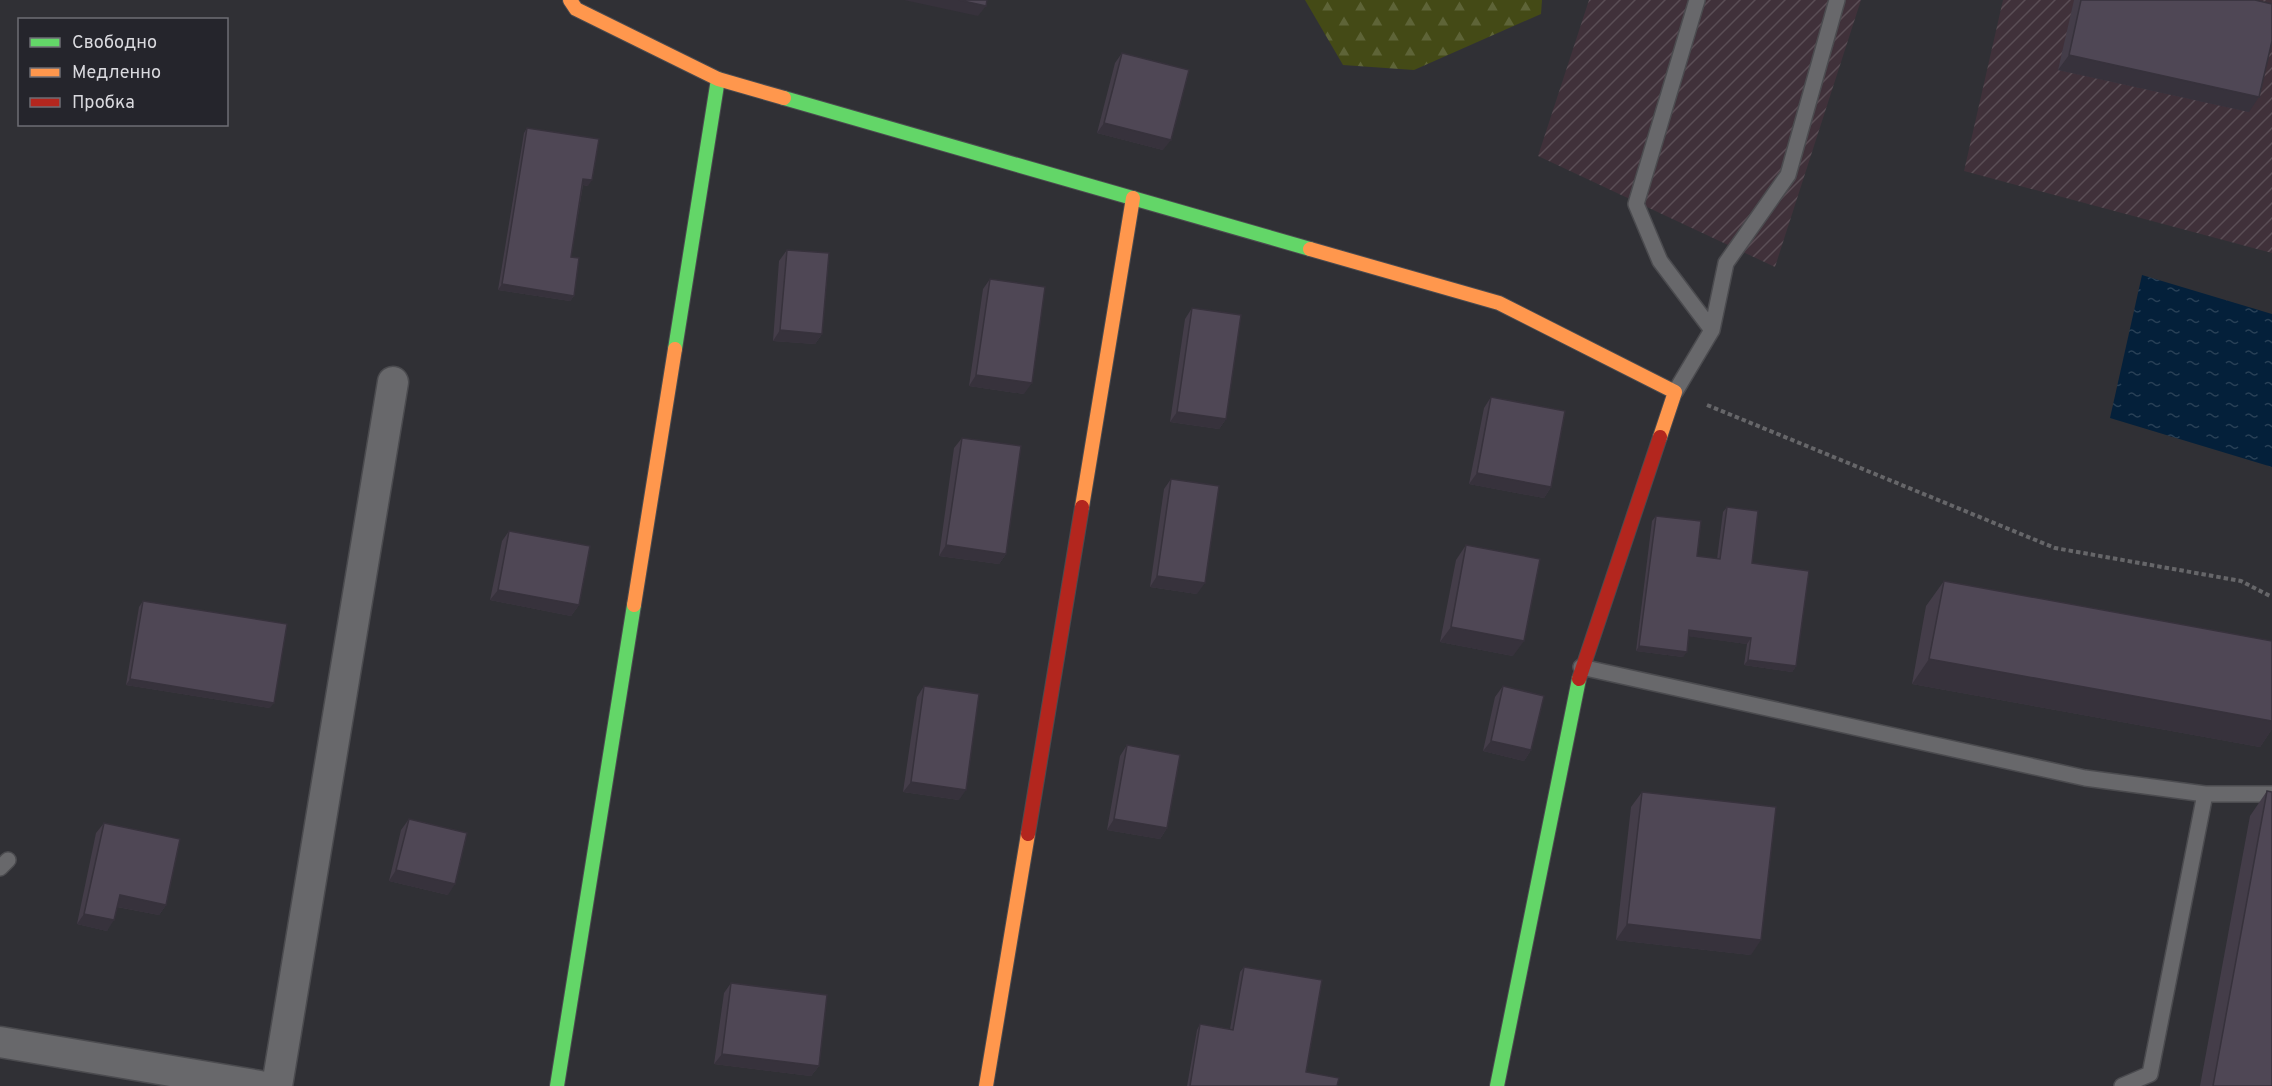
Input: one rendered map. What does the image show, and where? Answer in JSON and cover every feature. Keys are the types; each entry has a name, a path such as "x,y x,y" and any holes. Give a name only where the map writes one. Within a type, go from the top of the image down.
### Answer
{"street":[{"path":"573,5 718,79 1499,303 1676,392 1581,667 1497,1086"},
{"path":"557,1086 718,79"},
{"path":"986,1086 1133,198"},
{"path":"277,1086 393,382"},
{"path":"0,1042 260,1086"}],"lane":[{"path":"557,0 573,5"},
{"path":"1697,0 1636,204 1660,261 1712,330"},
{"path":"1676,392 1712,330 1726,263 1788,176 1837,0"},
{"path":"1581,667 2085,778 2205,794 2272,794"},
{"path":"2122,1086 2150,1074 2205,794"}],"path":[{"path":"1676,392 2055,548 2241,581 2272,597"}],"shaded area":[{"path":"1589,0 1861,0 1775,267 1538,156"},
{"path":"2003,0 2272,0 2272,253 1964,171"}],"green space":[{"path":"1305,0 1542,0 1541,14 1414,70 1343,65"}],"water":[{"path":"2142,275 2272,314 2272,467 2110,418"}],"building":[{"path":"959,0 987,0 986,6"},
{"path":"2081,0 2255,0 2272,4 2272,41 2259,97 2069,55"},
{"path":"1122,53 1189,70 1171,140 1104,123"},
{"path":"527,128 599,139 592,180 583,179 571,257 579,258 574,296 502,284"},
{"path":"787,250 829,253 822,334 780,330"},
{"path":"990,279 1045,287 1032,383 976,375"},
{"path":"1192,308 1241,315 1226,419 1177,412"},
{"path":"1491,397 1565,411 1551,487 1477,473"},
{"path":"962,438 1021,446 1006,554 946,545"},
{"path":"1171,479 1219,486 1205,583 1157,576"},
{"path":"1727,507 1758,511 1752,563 1809,571 1796,666 1748,660 1751,638 1689,630 1687,652 1639,646 1656,516 1701,521 1697,556 1720,559"},
{"path":"509,531 590,546 579,605 498,590"},
{"path":"1466,545 1540,559 1524,641 1451,627"},
{"path":"1944,581 2272,641 2272,721 1929,659"},
{"path":"143,601 287,624 274,703 130,679"},
{"path":"924,686 979,694 966,790 911,782"},
{"path":"1503,686 1544,696 1531,750 1491,741"},
{"path":"1127,745 1180,755 1167,828 1114,819"},
{"path":"2267,791 2272,792 2272,1086 2213,1086"},
{"path":"1642,792 1776,807 1761,940 1627,924"},
{"path":"409,819 467,833 455,884 396,870"},
{"path":"104,823 180,839 166,905 120,895 114,920 84,914"},
{"path":"1244,967 1322,980 1306,1072 1339,1078 1337,1086 1190,1086 1200,1024 1233,1030"},
{"path":"731,983 827,995 819,1066 722,1054"}],"traffic: fast":[{"path":"675,349 718,79"},
{"path":"784,98 1310,249"},
{"path":"557,1086 634,605"},
{"path":"1497,1086 1579,679"}],"traffic: slow":[{"path":"570,0 576,9 718,79 784,98"},
{"path":"1082,507 1133,198"},
{"path":"1310,249 1499,303 1675,392 1660,437"},
{"path":"634,605 675,349"},
{"path":"986,1086 1028,834"}],"traffic: jam":[{"path":"1579,679 1660,437"},
{"path":"1028,834 1082,507"}]}
